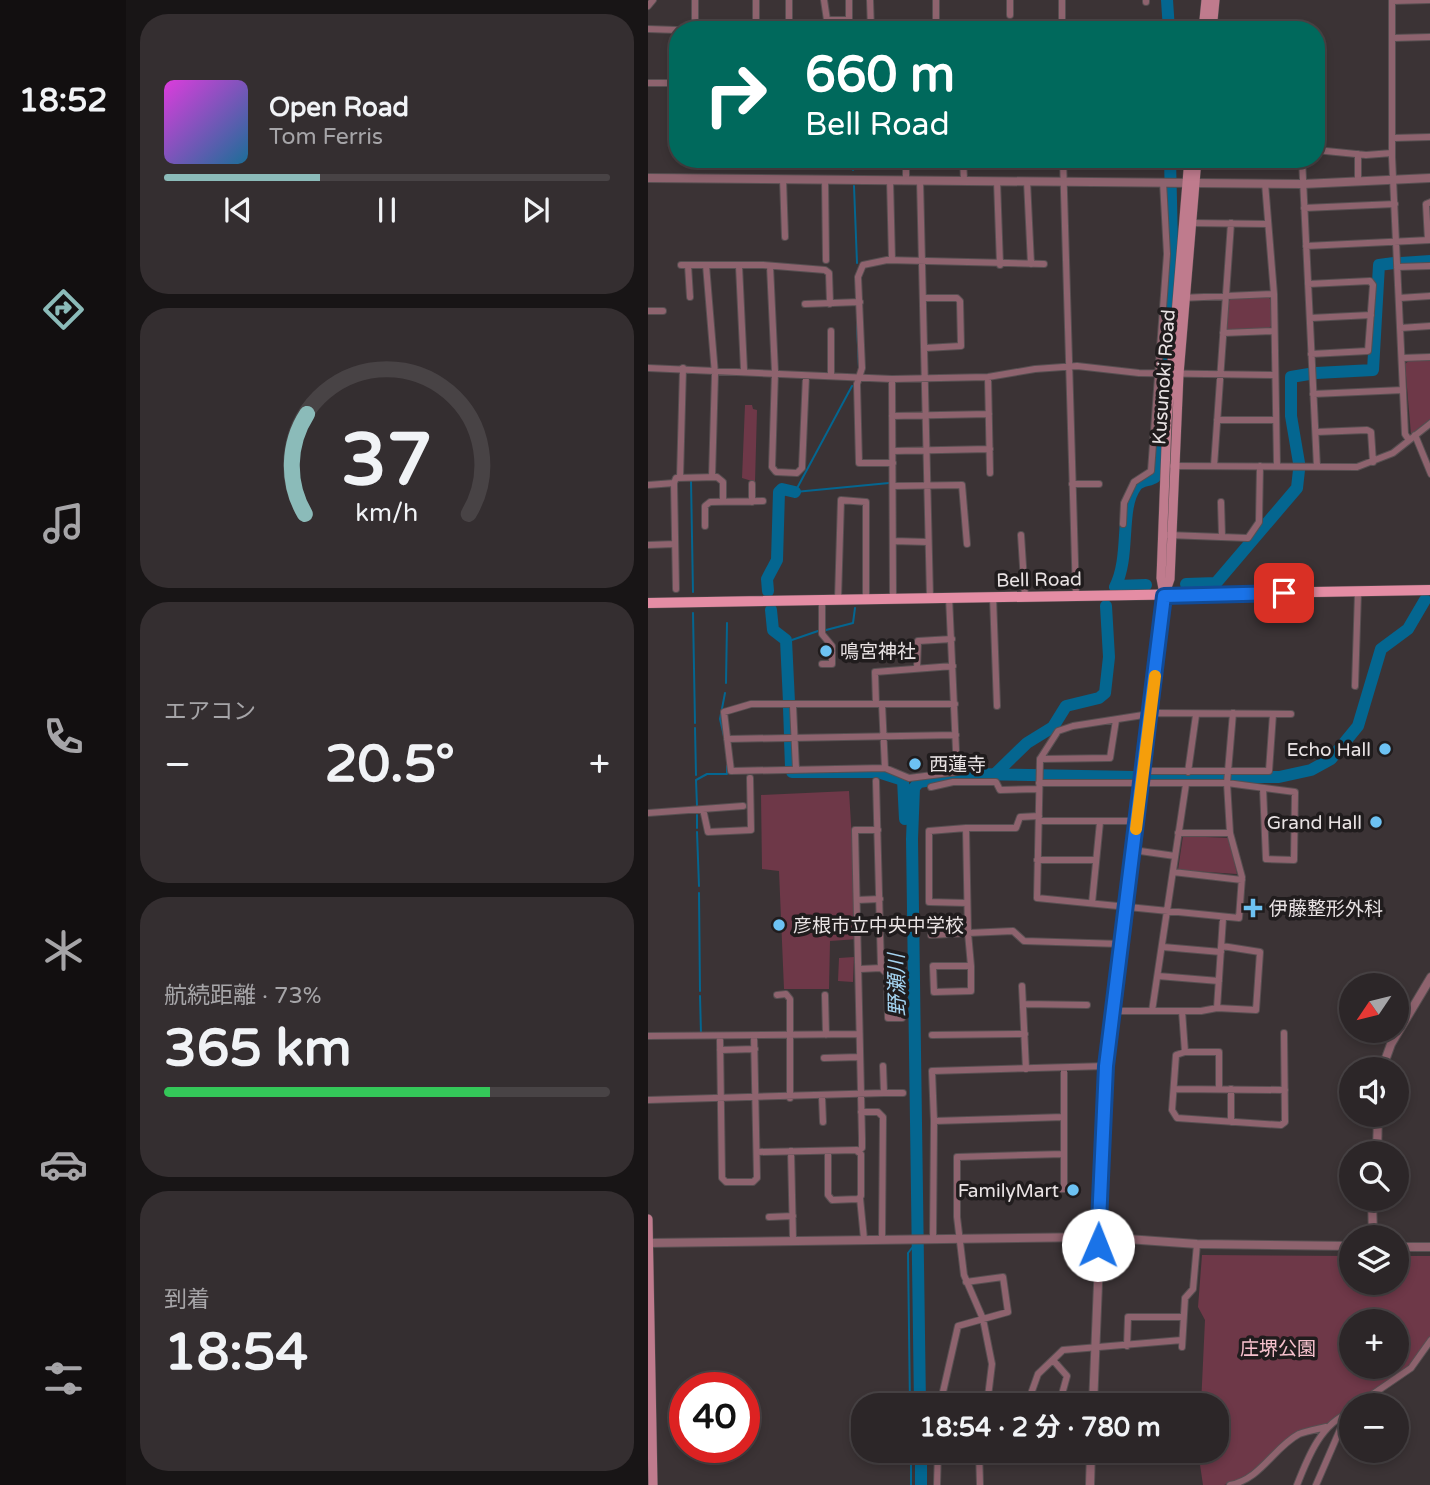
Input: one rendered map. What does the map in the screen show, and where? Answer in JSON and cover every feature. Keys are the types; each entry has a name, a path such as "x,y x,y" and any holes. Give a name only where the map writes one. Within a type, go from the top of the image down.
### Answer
{"main road":[{"path":"1204,21 1206,0"},
{"path":"1213,21 1215,0"},
{"name":"Kusunoki Road","path":"1164,596 1170,466 1167,373 1181,298 1189,168"},
{"name":"Kusunoki Road","path":"1190,182 1194,168"},
{"name":"Bell Road","path":"648,603 1430,590"},
{"path":"648,1219 653,1485"}],"street":[{"path":"648,6 653,0"},
{"path":"695,0 695,21"},
{"path":"756,0 756,21"},
{"path":"789,0 789,21"},
{"path":"824,0 827,20 849,20 849,0"},
{"path":"870,0 871,21"},
{"path":"936,0 936,21"},
{"path":"1010,0 1010,15"},
{"path":"1062,0 1062,21"},
{"path":"1430,0 1392,1 1392,153 1405,434 1412,438 1430,474"},
{"path":"648,29 669,30"},
{"path":"1393,38 1430,37"},
{"path":"648,83 669,83"},
{"path":"1393,138 1430,137"},
{"path":"1325,151 1392,153"},
{"path":"1358,154 1358,181"},
{"path":"906,168 906,180"},
{"path":"964,168 964,180"},
{"path":"1063,168 1076,596"},
{"path":"1302,168 1317,467"},
{"path":"648,178 1303,184 1430,178"},
{"path":"783,179 785,237"},
{"path":"825,179 826,260"},
{"path":"890,180 892,260"},
{"path":"920,180 930,598"},
{"path":"997,180 1000,265"},
{"path":"1027,181 1031,264"},
{"path":"1123,524 1123,503 1134,482 1151,471 1167,373 1168,182"},
{"path":"1265,183 1274,294 1277,466"},
{"path":"1306,246 1429,240 1426,204 1430,202"},
{"path":"1304,208 1395,204"},
{"path":"1187,223 1268,224"},
{"path":"1214,466 1231,223"},
{"path":"893,463 856,464 857,384 860,377 858,277 863,265 892,260 923,263 1044,264"},
{"path":"690,297 685,265 770,266 825,270 829,273 830,303"},
{"path":"706,265 713,369 712,477"},
{"path":"739,266 744,370"},
{"path":"770,266 775,372 772,467 776,472 797,473 802,468 806,376"},
{"path":"1397,267 1430,266"},
{"path":"1308,284 1370,281 1373,285 1368,351 1311,354"},
{"path":"1181,298 1274,294"},
{"path":"1399,298 1430,296"},
{"path":"924,298 957,298 960,301 961,346 925,348"},
{"path":"805,304 860,302"},
{"path":"648,311 663,311"},
{"path":"1310,318 1371,315"},
{"path":"1400,328 1430,326"},
{"path":"831,331 831,375"},
{"path":"1223,333 1274,331"},
{"path":"1402,358 1430,356"},
{"path":"648,368 744,370 806,376 892,379 988,377 1071,366 1167,373 1275,375"},
{"path":"676,589 675,544 683,368"},
{"path":"988,377 990,473"},
{"path":"892,379 893,598"},
{"path":"1314,394 1403,390"},
{"path":"892,416 989,414"},
{"path":"1217,420 1276,420"},
{"path":"1170,466 1357,467 1394,453 1430,423"},
{"path":"1315,432 1371,432 1373,462"},
{"path":"893,451 990,449"},
{"path":"1167,535 1244,539 1259,524 1260,466"},
{"path":"648,485 712,477 723,482 723,501"},
{"path":"752,484 752,502"},
{"path":"1072,484 1099,484"},
{"path":"893,486 964,488 968,544"},
{"path":"838,599 841,499 866,502 866,599"},
{"path":"705,526 705,506 710,502 763,501"},
{"path":"1221,502 1221,536"},
{"path":"1021,535 1025,597"},
{"path":"893,541 928,541"},
{"path":"648,545 675,544"},
{"path":"1355,686 1358,593"},
{"name":"Kusunoki Road","path":"1093,1393 1106,1066 1164,596"},
{"path":"949,597 955,704 957,772 909,778 885,768 731,771 724,712 751,704 955,704"},
{"path":"993,597 997,706"},
{"path":"822,600 822,634 832,646 832,664 822,664"},
{"path":"917,668 918,641 952,639"},
{"path":"885,768 875,672 953,666"},
{"path":"793,706 796,769"},
{"path":"1233,713 1227,777 1230,833 1242,880 1239,918 1037,898 1040,759 1058,732 1073,726 1150,714 1196,715 1233,713 1291,714"},
{"path":"931,787 953,782 996,782 1000,790 1039,782 1186,784 1269,771 1273,714"},
{"path":"1188,772 1196,715"},
{"path":"1040,759 1111,758 1116,720"},
{"path":"727,739 956,735"},
{"path":"1143,771 1188,772 1227,777 1263,788 1295,792 1294,860 1266,859 1263,788"},
{"path":"703,809 708,832 751,830 750,778"},
{"path":"876,781 881,968 887,974 888,1018 902,1018"},
{"path":"1152,1011 1169,913 1186,784"},
{"path":"648,813 743,806"},
{"path":"967,903 929,902 929,831 1016,828 1020,817 1100,822 1137,821"},
{"path":"1092,903 1100,822"},
{"path":"966,828 967,903 971,965 971,991 934,992 933,966 971,965"},
{"path":"864,1239 858,1152 862,1148 855,830 878,830"},
{"path":"1178,833 1230,833"},
{"path":"1133,850 1175,856"},
{"path":"1037,860 1095,860"},
{"path":"1173,872 1242,880"},
{"path":"857,900 880,899"},
{"path":"1217,1008 1223,918"},
{"path":"931,934 1013,931 1024,941 1121,944"},
{"path":"1113,1012 1217,1008 1256,1010 1260,952 1163,947"},
{"path":"860,969 881,968"},
{"path":"1158,976 1219,981"},
{"path":"1386,1057 1391,1044 1430,977"},
{"path":"1022,986 1027,1069"},
{"path":"777,995 786,995 790,999 790,1098"},
{"path":"825,995 826,1035"},
{"path":"1023,1004 1087,1005"},
{"path":"1182,1011 1185,1052"},
{"path":"1219,1088 1219,1052 1185,1052 1176,1055 1172,1110 1177,1118 1281,1125 1285,1122 1284,1033"},
{"path":"648,1036 858,1034"},
{"path":"932,1035 1025,1034"},
{"path":"720,1040 722,1178 726,1182 753,1182 758,1178 754,1036"},
{"path":"720,1051 755,1049"},
{"path":"824,1058 859,1057"},
{"path":"883,1066 884,1093"},
{"path":"929,1239 934,1121 932,1071 1106,1066"},
{"path":"958,1191 1064,1189 1064,1069"},
{"path":"1174,1089 1285,1090"},
{"path":"1231,1089 1231,1122"},
{"path":"648,1101 903,1093"},
{"path":"822,1097 823,1122"},
{"path":"861,1112 878,1112 883,1117 882,1239"},
{"path":"934,1121 1064,1116"},
{"path":"828,1151 828,1195 832,1199 860,1198"},
{"path":"757,1152 858,1152"},
{"path":"791,1152 793,1239"},
{"path":"988,1393 992,1364 983,1319 966,1282 959,1239 957,1157 1064,1154"},
{"path":"769,1217 793,1216"},
{"path":"648,1242 1098,1237 1197,1244 1339,1246"},
{"path":"1032,1393 1038,1374 1069,1348 1182,1343 1182,1317 1185,1298 1193,1290 1197,1244"},
{"path":"1409,1247 1430,1247"},
{"path":"943,1393 958,1326 1008,1312 1003,1277 966,1282"},
{"path":"1127,1346 1128,1317 1182,1317"},
{"path":"1375,1393 1411,1368 1430,1340"},
{"path":"1053,1360 1067,1376 1062,1393"},
{"path":"1297,1485 1326,1427 1339,1416"},
{"path":"1230,1485 1243,1482 1256,1473 1298,1435 1326,1427"},
{"path":"1316,1485 1339,1431"},
{"path":"937,1485 938,1463"},
{"path":"979,1463 980,1485"},
{"path":"1090,1485 1091,1463"}],"green space":[{"path":"1268,297 1271,300 1271,326 1268,329 1229,331 1226,328 1228,302 1232,298"},
{"path":"1430,359 1430,419 1411,434 1405,364 1410,360"},
{"path":"745,405 752,405 753,409 757,410 755,482 742,478"},
{"path":"849,791 858,939 830,941 829,989 784,989 779,871 762,869 761,795"},
{"path":"1183,836 1229,838 1237,874 1178,870"},
{"path":"854,957 853,982 838,981 839,958"},
{"name":"庄堺公園","path":"1202,1255 1339,1256 1339,1295 1409,1295 1409,1256 1430,1256 1430,1337 1410,1366 1409,1309 1339,1309 1339,1379 1391,1379 1371,1393 1339,1393 1339,1415 1325,1425 1297,1432 1242,1480 1224,1485 1203,1485 1200,1463 1229,1463 1229,1393 1202,1393 1205,1320 1198,1307"}],"waterway":[{"path":"1167,0 1168,21"},
{"path":"1115,587 1123,561 1131,495 1138,484 1155,477 1172,243 1170,168"},
{"path":"854,186 857,263"},
{"path":"1401,263 1431,261"},
{"path":"1316,373 1373,370 1379,265 1394,263"},
{"path":"857,324 859,368"},
{"path":"1299,463 1291,416 1291,377 1309,374"},
{"path":"795,492 852,386"},
{"path":"1186,584 1216,583 1297,488 1299,470"},
{"path":"691,481 693,592"},
{"path":"795,492 889,483"},
{"path":"768,591 767,579 777,560 779,492 782,489 795,492"},
{"path":"1116,586 1146,585"},
{"name":"野瀬川","path":"1150,777 1279,777 1311,770 1331,759 1358,726 1381,649 1408,629 1425,600"},
{"path":"993,776 1027,743 1053,727 1066,706 1099,698 1105,693 1109,657 1106,606"},
{"path":"826,630 853,623 855,608"},
{"path":"771,610 773,630 786,640 789,702"},
{"path":"693,613 695,723"},
{"path":"726,683 727,623"},
{"path":"786,642 818,631"},
{"path":"724,736 720,719 725,693"},
{"path":"789,708 790,735"},
{"path":"695,728 696,775"},
{"path":"790,740 791,767"},
{"path":"697,806 696,780 707,774 727,774 727,766"},
{"path":"792,772 878,772 903,780 905,819"},
{"name":"野瀬川","path":"920,1393 912,839 914,788 919,782 970,774 1135,777"},
{"path":"697,815 697,828"},
{"path":"697,832 699,886"},
{"path":"699,893 700,991"},
{"path":"700,996 701,1034"},
{"path":"910,1393 908,1253 915,1244"},
{"path":"911,1463 911,1485"},
{"name":"野瀬川","path":"921,1463 921,1485"}],"slow traffic":[{"path":"1136,829 1155,676"}],"place":[{"name":"鳴宮神社","path":"826,651"},
{"name":"Echo Hall","path":"1385,749"},
{"name":"西蓮寺","path":"915,764"},
{"name":"Grand Hall","path":"1376,822"},
{"name":"伊藤整形外科","path":"1253,908"},
{"name":"彦根市立中央中学校","path":"779,925"},
{"name":"FamilyMart","path":"1073,1190"}],"route":[{"path":"1098,1245 1106,1066 1164,596 1284,593"}]}
